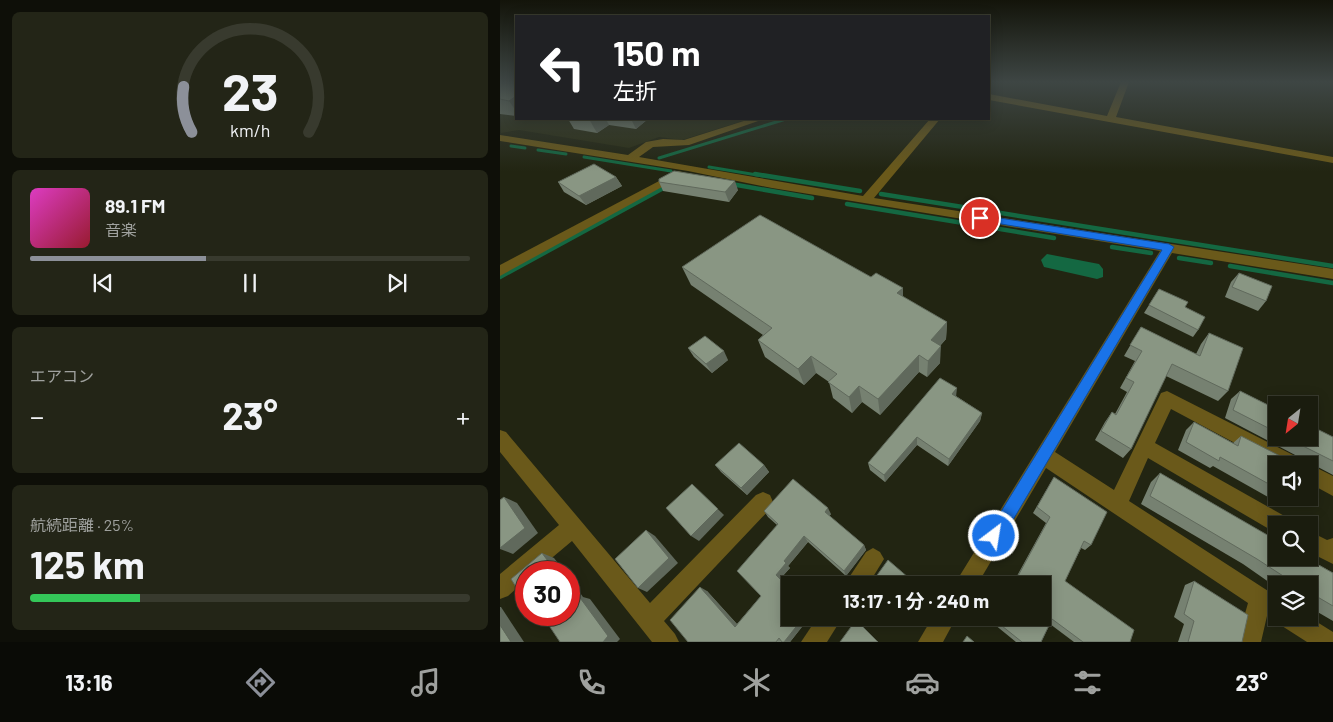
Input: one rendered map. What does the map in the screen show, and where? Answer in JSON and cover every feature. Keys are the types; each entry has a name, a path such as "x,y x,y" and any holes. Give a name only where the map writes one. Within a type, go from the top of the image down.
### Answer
{"street":[{"path":"1076,112 1333,160"},
{"path":"1111,118 1114,112"},
{"path":"630,159 650,144 663,142 685,143 756,120"},
{"path":"866,200 934,120"},
{"path":"500,138 688,168 772,185 1333,274"},
{"path":"500,271 688,168"},
{"path":"969,576 1169,247"},
{"path":"1118,504 1167,398 1277,456"},
{"path":"500,438 574,526 667,642"},
{"path":"1144,446 1268,518"},
{"path":"1043,455 1268,603 1249,642"},
{"path":"1318,478 1333,486"},
{"path":"649,620 763,502"},
{"path":"500,588 574,526"},
{"path":"1318,546 1332,554 1333,548"},
{"path":"861,576 873,559"},
{"path":"814,642 825,626"},
{"path":"930,642 940,626"},
{"path":"1303,626 1328,642"}],"shaded area":[{"path":"501,112 515,112 515,120 746,120 682,140 659,137 629,148 519,130 501,133"},
{"path":"1047,254 1099,264 1103,269 1103,277 1097,279 1044,267 1041,260"}],"building":[{"path":"594,164 616,177 579,196 558,182"},
{"path":"674,171 735,181 725,192 659,182 659,179"},
{"path":"760,215 871,277 876,273 903,288 897,293 947,322 931,340 941,346 928,361 919,355 878,399 859,386 849,397 828,382 837,374 811,356 798,369 758,340 772,328 682,267"},
{"path":"1239,273 1272,286 1266,301 1232,287"},
{"path":"1159,289 1188,302 1185,307 1205,317 1198,330 1149,305"},
{"path":"1141,327 1200,356 1209,333 1243,348 1228,391 1172,364 1131,449 1101,431 1112,412 1116,415 1134,382 1126,378 1142,351 1130,345"},
{"path":"705,336 724,351 706,364 688,348"},
{"path":"940,378 957,388 952,394 982,413 949,459 917,437 884,475 868,463"},
{"path":"1240,391 1268,405 1268,428 1233,410"},
{"path":"1194,422 1238,446 1241,436 1280,456 1268,456 1268,484 1220,457 1219,461 1186,442"},
{"path":"1318,430 1333,437 1333,461 1303,446 1318,446"},
{"path":"739,443 764,465 741,488 715,465"},
{"path":"1160,473 1268,535 1268,566 1318,565 1333,573 1333,606 1318,597 1318,576 1283,576 1150,496"},
{"path":"1054,477 1107,512 1091,545 1084,541 1065,581 1134,630 1130,642 1083,642 1052,619 1051,621 1051,576 1018,576 1050,517 1037,507"},
{"path":"793,479 828,508 825,512 864,545 844,571 804,536 784,561 786,563 776,575 781,580 781,626 797,626 784,642 779,638 776,642 688,642 670,620 700,587 735,627 761,596 737,571 778,524 764,511"},
{"path":"692,484 718,509 691,536 666,508"},
{"path":"504,497 525,528 500,548 500,500"},
{"path":"646,530 669,558 638,588 615,559"},
{"path":"542,553 548,561 532,561"},
{"path":"888,560 907,576 876,576"},
{"path":"515,576 515,585 511,579"},
{"path":"1194,581 1248,615 1242,642 1188,642 1194,621 1184,614"},
{"path":"580,598 608,636 603,642 560,642 549,626 580,626"},
{"path":"500,625 511,642 500,642"},
{"path":"852,626 862,626 878,642 840,642"},
{"path":"1002,626 1049,626 1041,642 1022,642"},
{"path":"967,636 974,642 963,642"}],"waterway":[{"path":"659,158 783,120"},
{"path":"511,146 525,148"},
{"path":"538,150 566,154"},
{"path":"584,157 671,171"},
{"path":"709,167 763,176"},
{"path":"755,174 860,191"},
{"path":"731,184 812,198"},
{"path":"500,277 667,186"},
{"path":"881,194 1333,266"},
{"path":"847,204 1054,238"},
{"path":"1112,247 1151,253"},
{"path":"1179,258 1211,263"},
{"path":"1230,266 1333,283"}],"route":[{"path":"980,218 1169,247 994,536"}]}
